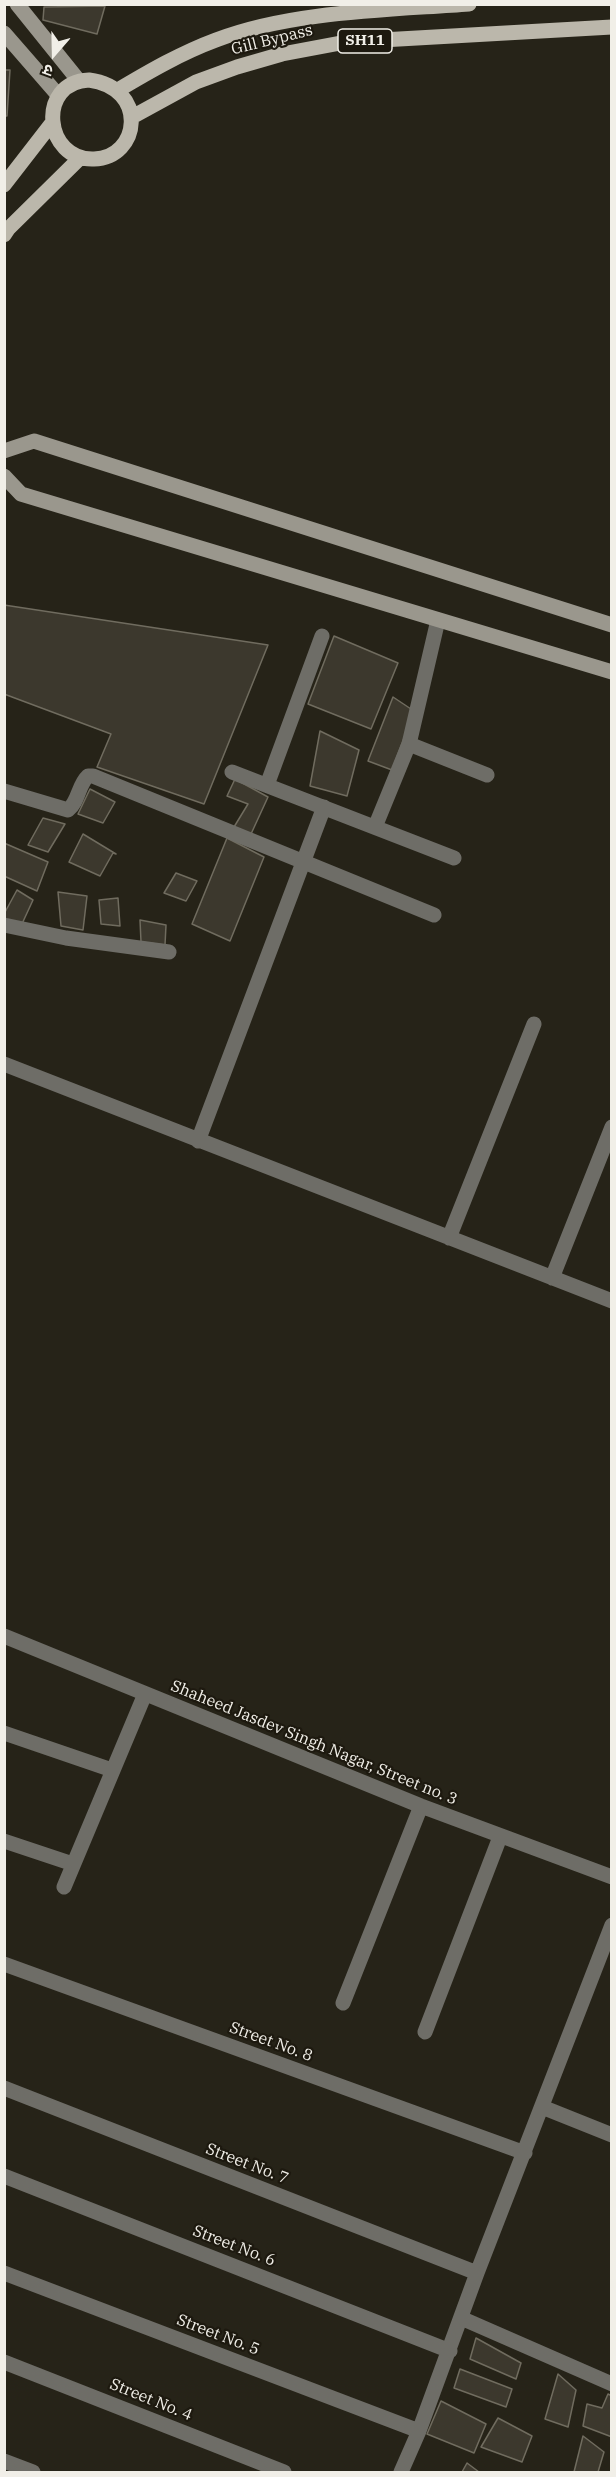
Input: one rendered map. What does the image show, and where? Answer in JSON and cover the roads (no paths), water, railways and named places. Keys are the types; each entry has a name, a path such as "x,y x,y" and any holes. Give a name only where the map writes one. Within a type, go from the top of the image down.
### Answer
{"main road":[{"name":"Gill Bypass","path":"118,90 176,57 218,39 258,28 318,17 469,4"},
{"name":"Gill Bypass","path":"132,117 196,82 237,67 282,54 346,42 612,27"},
{"path":"4,185 52,123 58,95 70,84 79,81 105,82 118,90 128,102 132,117 130,132 123,146 110,155 95,159 80,158 66,150 57,138 52,123"},
{"path":"4,236 44,192 80,158"}],"street":[{"path":"17,4 79,81"},
{"path":"4,33 58,95"},
{"path":"4,451 34,441 612,625"},
{"path":"4,476 21,494 612,672"},
{"path":"375,827 409,744 438,620"},
{"path":"267,786 322,636"},
{"path":"409,744 487,775"},
{"path":"232,772 454,858"},
{"path":"4,791 68,810 72,807 84,780 88,776 93,776 434,915"},
{"path":"198,1141 324,807"},
{"path":"4,925 66,938 169,952"},
{"path":"449,1238 534,1023"},
{"path":"4,1064 612,1301"},
{"path":"552,1278 612,1127"},
{"name":"Shaheed Jasdev Singh Nagar, Street no. 3","path":"4,1636 421,1806 612,1877"},
{"path":"64,1887 145,1694"},
{"path":"4,1733 112,1770"},
{"path":"343,2003 421,1806"},
{"path":"425,2032 500,1837"},
{"path":"4,1841 73,1864"},
{"path":"401,2472 450,2351 477,2273 612,1925"},
{"name":"Street No. 8","path":"4,1964 525,2154"},
{"name":"Street No. 7","path":"4,2088 477,2273"},
{"path":"542,2107 612,2135"},
{"name":"Street No. 6","path":"4,2176 450,2351"},
{"name":"Street No. 5","path":"4,2274 419,2431"},
{"path":"461,2318 612,2384"},
{"name":"Street No. 4","path":"4,2362 284,2472"},
{"path":"4,2461 33,2472"}]}
